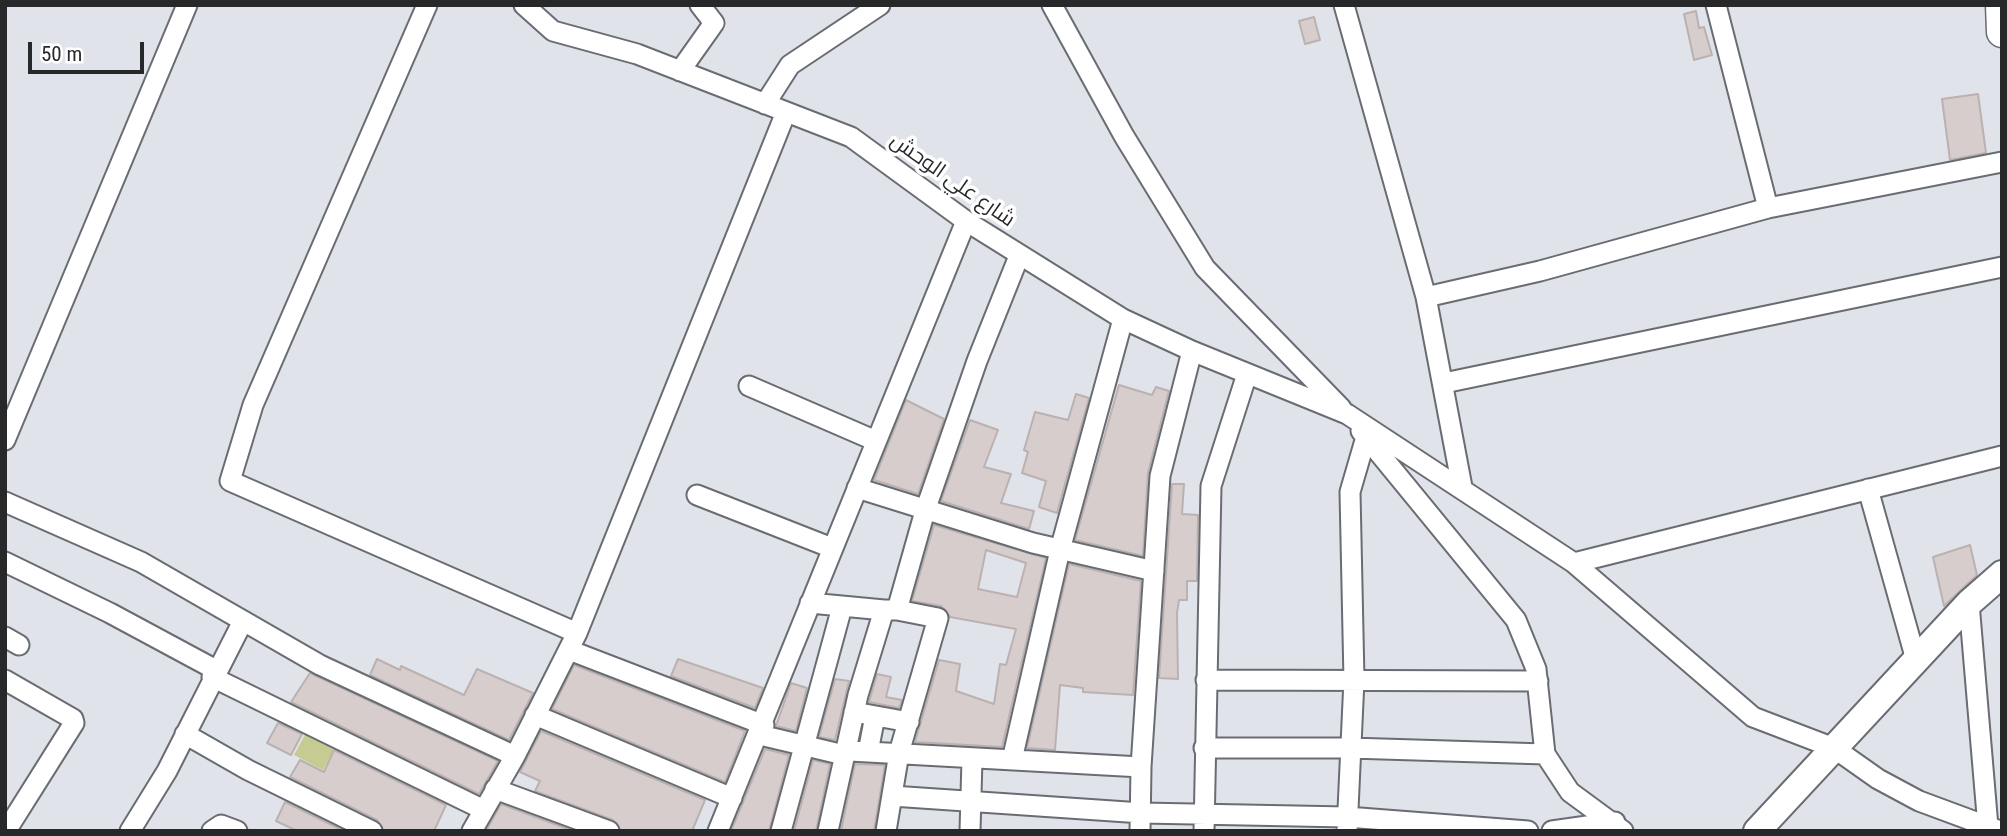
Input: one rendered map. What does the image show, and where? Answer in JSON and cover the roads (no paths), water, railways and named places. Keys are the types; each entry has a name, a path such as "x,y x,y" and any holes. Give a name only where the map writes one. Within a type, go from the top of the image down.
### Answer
{"main road":[{"path":"2001,5 2002,32"},
{"path":"1757,831 1969,603 2002,574"}],"street":[{"path":"5,440 187,5"},
{"path":"427,5 253,405 230,481 762,730 804,747 844,755 850,751 1141,767"},
{"name":"شارع علي الوحش","path":"524,5 553,31 637,54 851,137 966,221 1123,319 1192,351 1347,414"},
{"path":"680,71 713,28 714,23 701,5"},
{"path":"765,104 790,65 880,5"},
{"path":"1052,5 1124,136 1205,268 1347,414 1516,620 1536,669 1545,754 1570,792 1619,827"},
{"path":"1344,5 1426,297 1444,383 1461,487"},
{"path":"1716,5 1768,208"},
{"path":"472,831 515,756 573,641 786,112"},
{"path":"1426,297 1540,271 1768,208 2002,162"},
{"path":"719,831 966,221"},
{"path":"828,831 854,712 977,361 1019,256"},
{"path":"1444,383 2002,267"},
{"path":"1012,760 1060,550 1123,319"},
{"path":"1141,822 1141,767 1160,476 1192,351"},
{"path":"1204,822 1211,486 1247,374"},
{"path":"749,386 876,441"},
{"path":"1347,414 1574,563 1753,717 1833,748 1878,779 1919,801 1994,829 1969,603"},
{"path":"1347,824 1354,680 1350,492 1366,437"},
{"path":"1574,563 2002,456"},
{"path":"857,488 925,511 1060,550 1154,571"},
{"path":"1868,488 1916,660"},
{"path":"697,495 832,548"},
{"path":"5,502 141,562 320,665 515,756"},
{"path":"5,562 110,613 214,674 484,810"},
{"path":"810,603 891,610 938,618 923,662 899,753 886,831"},
{"path":"781,831 842,607"},
{"path":"130,831 167,771 243,621"},
{"path":"5,680 73,719 74,723 6,831"},
{"path":"1206,680 1538,681"},
{"path":"854,712 909,722"},
{"path":"536,715 732,798"},
{"path":"868,752 875,716"},
{"path":"185,734 248,770 372,831"},
{"path":"1204,748 1350,748 1545,754"},
{"path":"970,831 972,759"},
{"path":"495,789 609,831"},
{"path":"892,796 970,802 1141,822 1347,824 1528,831"},
{"path":"212,831 221,825 237,831"},
{"path":"1552,831 1619,827"}]}
